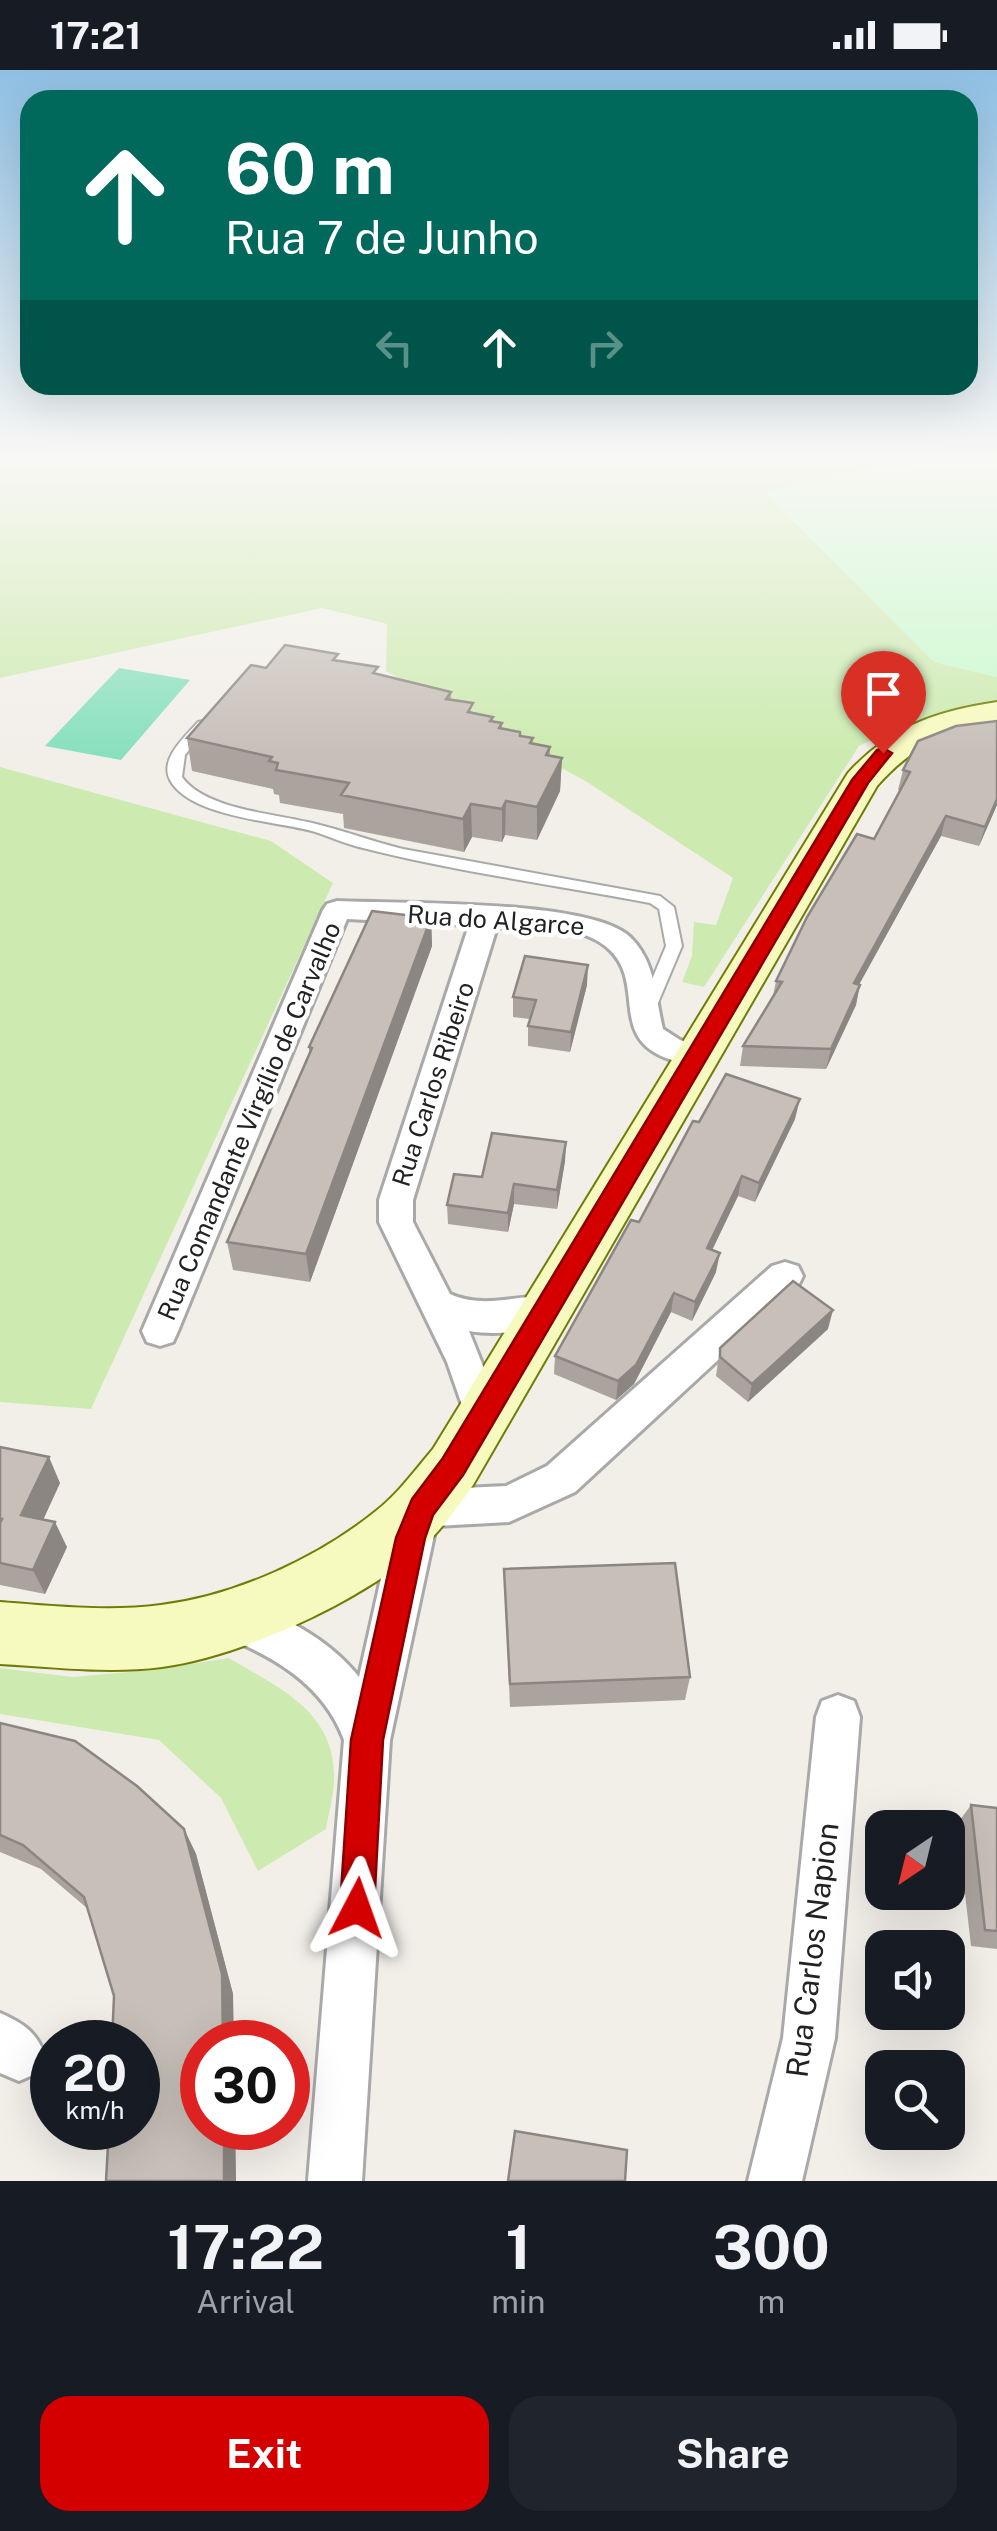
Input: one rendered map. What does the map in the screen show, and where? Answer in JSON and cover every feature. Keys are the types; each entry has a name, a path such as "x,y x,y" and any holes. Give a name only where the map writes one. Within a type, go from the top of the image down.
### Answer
{"main road":[{"path":"0,1633 165,1636 233,1619 314,1581 394,1534 422,1508 484,1416 860,780 883,753 914,732 940,722 997,712"}],"street":[{"name":"Rua do Algarce","path":"337,910 565,921 596,926 614,935 639,972 646,1028 657,1041 696,1056"},
{"name":"Rua Comandante Virgílio de Carvalho","path":"160,1332 337,910"},
{"name":"Rua Carlos Ribeiro","path":"484,1416 476,1387 396,1222 396,1200 486,917"},
{"path":"335,2181 367,1740 407,1554 422,1508 508,1504 561,1479 786,1276"},
{"path":"438,1305 468,1317 491,1320 546,1310"},
{"path":"233,1619 266,1630 311,1657 358,1710 367,1740"},
{"name":"Rua Carlos Napion","path":"775,2181 808,2038 838,1717"}],"lane":[{"path":"215,711 180,751 174,764 175,779 186,792 210,803 319,828 368,845 654,899 666,907 674,946 646,1014"}],"green space":[{"path":"0,557 829,557 934,662 997,677 997,703 909,725 859,746 704,987 682,982 692,956 694,922 716,925 733,878 587,782 386,671 387,624 322,608 0,678"},
{"path":"829,557 997,557 997,677 934,662"},
{"path":"119,668 190,680 121,760 45,746"},
{"path":"0,767 271,841 333,883 91,1409 0,1402"},
{"path":"229,1658 299,1703 324,1733 331,1752 334,1781 326,1829 258,1871 221,1798 159,1740 0,1714 0,1668 73,1677"}],"building":[{"path":"285,645 338,654 333,660 378,667 373,673 451,692 446,699 473,703 468,712 493,717 490,721 502,723 499,728 520,732 520,736 533,738 530,743 550,747 546,755 562,758 537,807 506,801 502,809 471,804 463,819 341,795 349,783 276,770 278,763 269,761 272,757 187,738 251,665 266,668"},
{"path":"997,721 997,799 985,827 946,816 854,983 860,985 831,1049 743,1046 782,982 776,981 807,917 857,834 874,839 910,772 903,770 918,741 956,726"},
{"path":"372,911 431,918 306,1254 227,1242 312,1048 309,1047"},
{"path":"525,956 588,965 571,1032 528,1026 536,1000 513,997"},
{"path":"726,1074 800,1099 759,1183 742,1176 707,1248 720,1253 695,1302 674,1293 636,1365 618,1381 555,1356 631,1220 639,1222 693,1121 699,1122"},
{"path":"492,1133 566,1142 557,1190 514,1184 508,1213 447,1205 454,1174 482,1177"},
{"path":"793,1281 833,1310 752,1384 720,1357 720,1348"},
{"path":"0,1447 49,1457 21,1515 55,1522 33,1570 0,1563"},
{"path":"675,1563 690,1677 510,1684 504,1569"},
{"path":"0,1723 75,1741 137,1786 184,1829 222,1974 223,2020 180,2020 180,2150 224,2150 224,2181 106,2181 108,2150 160,2150 160,2020 113,2020 114,1996 84,1897 23,1845 0,1835"},
{"path":"971,1805 997,1808 997,1931 985,1930"},
{"path":"515,2131 627,2150 625,2181 508,2181"}],"route":[{"path":"357,1908 367,1740 392,1617 422,1508 453,1466 860,780 883,753"}]}
